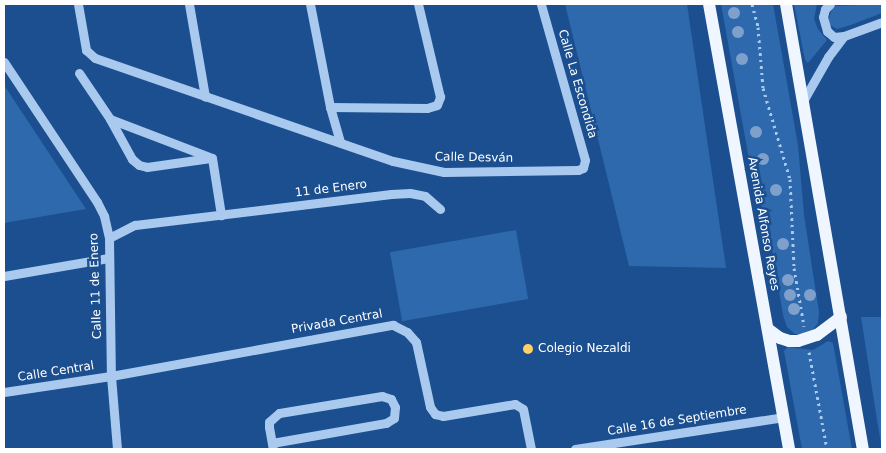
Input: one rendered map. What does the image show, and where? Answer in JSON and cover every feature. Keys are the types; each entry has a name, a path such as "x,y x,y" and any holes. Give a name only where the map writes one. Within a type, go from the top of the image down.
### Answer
{"main road":[{"name":"Avenida Alfonso Reyes","path":"708,4 789,449"},
{"path":"786,4 863,449"},
{"path":"768,329 789,342 807,340 817,335 840,317"}],"street":[{"name":"Calle Desván","path":"78,4 86,50 95,58 394,161 444,172 581,169"},
{"path":"189,4 205,97"},
{"path":"310,4 330,107 340,143"},
{"path":"330,107 427,108 438,105 440,97 418,4"},
{"name":"Calle La Escondida","path":"541,4 585,160 581,169"},
{"path":"830,4 825,9 824,17 827,31 834,37 844,36 882,22"},
{"path":"803,100 828,58 844,36"},
{"name":"Calle 11 de Enero","path":"4,62 98,202 109,238 111,376 117,449"},
{"path":"79,73 110,119 132,159 139,165 147,166 212,158"},
{"path":"110,119 212,158"},
{"path":"212,158 221,215"},
{"name":"11 de Enero","path":"109,238 135,225 410,193 425,196 440,209"},
{"path":"4,276 108,258"},
{"name":"Privada Central","path":"111,376 393,325 408,332 416,342 430,407 435,414 443,416 515,404 523,409 531,449"},
{"name":"Calle Central","path":"4,392 111,376"},
{"path":"382,396 391,398 395,406 394,418 386,423 272,446 269,422 279,413 382,396"},
{"name":"Calle 16 de Septiembre","path":"574,449 783,417"}],"path":[{"path":"752,4 758,27 762,88 790,179 794,268 827,449"}],"shaded area":[{"path":"565,4 687,4 726,268 629,266"},
{"path":"721,4 773,4 798,145 804,215 819,312 818,323 811,332 803,335 795,334 787,327 783,315 769,233 750,165"},
{"path":"794,4 817,4 814,19 818,29 827,40 808,63 805,60"},
{"path":"882,4 882,13 851,25 837,29 830,25 828,21 833,6"},
{"path":"4,85 86,209 4,223"},
{"path":"516,230 528,299 402,321 390,252"},
{"path":"861,317 882,317 882,449 877,420"},
{"path":"828,341 833,343 852,449 802,449 784,351 788,347 813,350"}],"place":[{"name":"Colegio Nezaldi","path":"528,349"}]}
